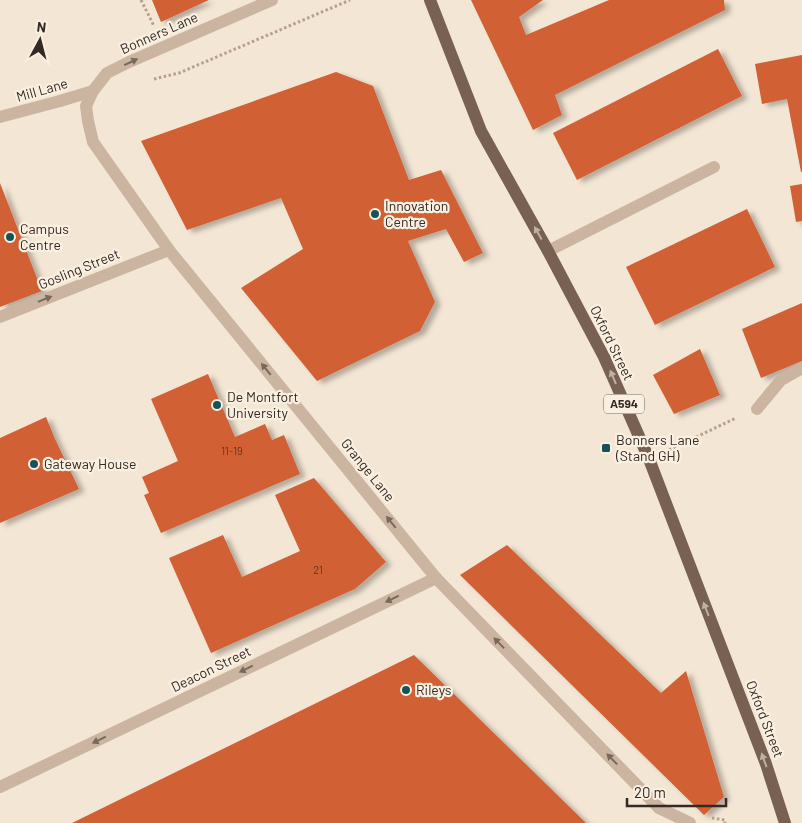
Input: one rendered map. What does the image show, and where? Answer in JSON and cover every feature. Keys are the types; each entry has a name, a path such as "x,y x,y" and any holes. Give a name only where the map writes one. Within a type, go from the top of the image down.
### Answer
{"main road":[{"name":"Oxford Street","path":"430,0 481,131 604,357 648,459 766,764 785,823"}],"street":[{"name":"Bonners Lane","path":"93,91 108,73 129,62 272,0"},
{"name":"Mill Lane","path":"0,117 93,91"},
{"name":"Grange Lane","path":"93,91 86,106 93,142 169,250 436,578 660,808 690,823"},
{"path":"548,251 714,167"},
{"name":"Gosling Street","path":"0,317 169,250"},
{"path":"757,409 781,380 802,368"},
{"name":"Deacon Street","path":"0,787 436,578"}],"path":[{"path":"140,0 164,47"},
{"path":"150,79 179,73 350,0"},
{"path":"648,459 757,409"}],"building":[{"path":"152,0 209,0 161,22"},
{"path":"471,0 543,0 519,17 526,35 609,0 724,0 725,10 555,95 562,115 533,130"},
{"path":"718,49 742,96 577,180 553,133"},
{"path":"802,55 801,172 787,99 762,104 755,64"},
{"name":"Innovation Centre","path":"336,72 373,86 409,180 441,170 483,253 464,262 446,229 408,241 435,302 420,331 317,381 241,288 303,249 281,198 187,230 141,141"},
{"name":"Campus Centre","path":"0,183 42,291 0,307"},
{"path":"802,184 802,221 796,222 790,186"},
{"path":"747,209 775,267 655,325 626,267"},
{"path":"802,303 802,361 761,378 742,329"},
{"path":"700,349 720,395 674,414 653,375"},
{"path":"208,374 235,437 265,424 272,440 284,435 300,474 161,533 144,495 149,493 142,477 178,461 151,399"},
{"name":"Gateway House","path":"46,417 79,489 0,523 0,438"},
{"path":"314,478 386,562 355,589 211,653 169,558 223,535 242,577 300,551 275,495"},
{"path":"507,545 661,693 686,671 724,797 704,815 460,575"},
{"path":"414,655 586,823 72,823"}],"place":[{"name":"Innovation Centre","path":"375,214"},
{"name":"Campus Centre","path":"10,237"},
{"name":"De Montfort University","path":"217,405"},
{"name":"Bonners Lane (Stand GH)","path":"606,448"},
{"name":"Gateway House","path":"34,464"},
{"name":"Rileys","path":"406,690"}]}
